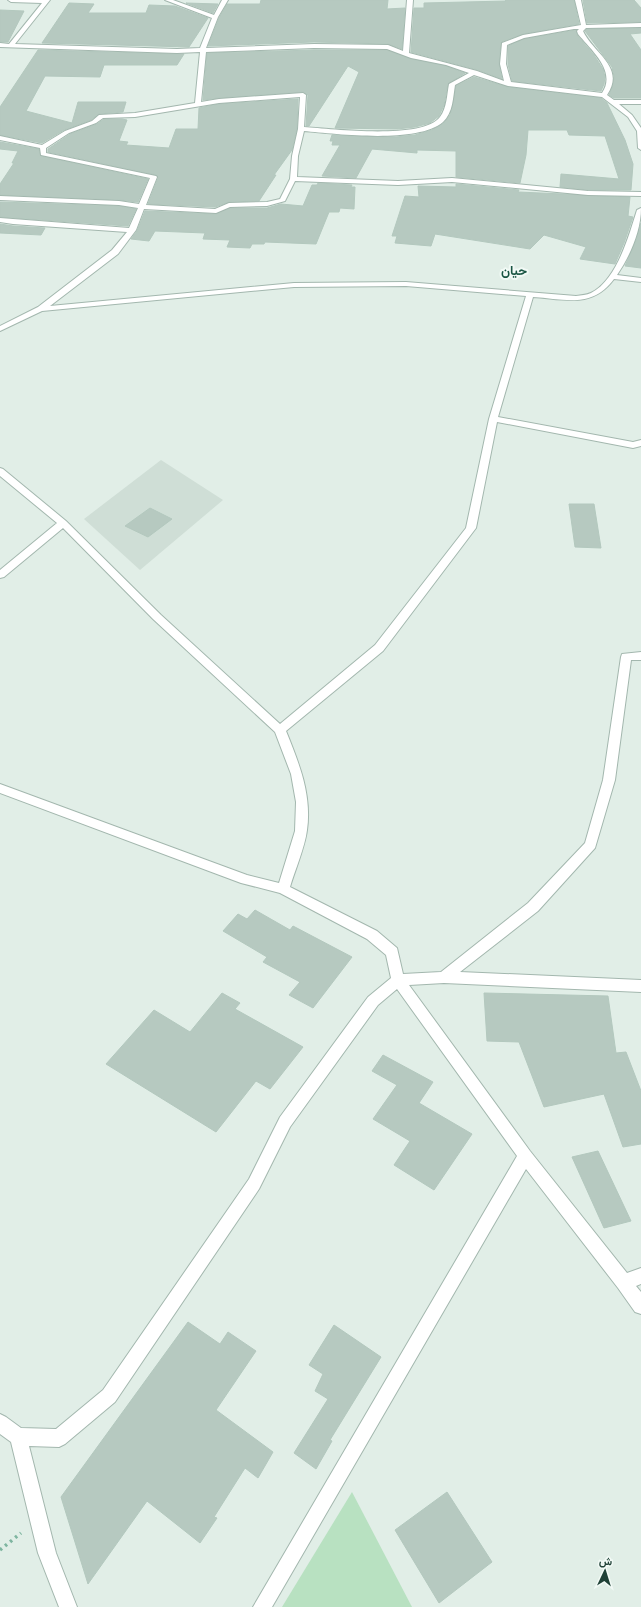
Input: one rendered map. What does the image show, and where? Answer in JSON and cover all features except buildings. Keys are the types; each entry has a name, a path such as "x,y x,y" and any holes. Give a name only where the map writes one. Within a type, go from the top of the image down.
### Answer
{"street":[{"path":"11,0 46,1"},
{"path":"168,0 215,17"},
{"path":"198,104 203,49 215,17 225,0"},
{"path":"406,54 410,0"},
{"path":"578,0 584,26"},
{"path":"12,44 46,1"},
{"path":"508,84 503,64 504,44 523,38 574,27 641,25"},
{"path":"584,26 580,31 581,34 605,62 611,83 609,90 604,95"},
{"path":"0,44 177,51 203,49 367,46 388,47 406,54 475,72 508,84 604,95 630,116 640,131 641,148"},
{"path":"301,129 400,133 423,129 439,122 447,111 452,84 475,72"},
{"path":"0,138 43,147 67,132 94,122 101,116 135,116 219,101 303,95 301,129 295,156 293,178 283,200 267,204 229,205 216,211 143,207 119,203 1,199"},
{"path":"612,102 641,102"},
{"path":"0,329 41,309 115,252 132,230 154,178 42,154 43,147"},
{"path":"293,178 398,183 452,180 588,193 641,194"},
{"path":"41,309 294,285 406,284 530,295 576,298 589,296 599,292 621,264 641,210"},
{"path":"0,220 132,230"},
{"path":"612,277 641,280"},
{"path":"280,730 379,648 471,528 493,419 530,295"},
{"path":"493,419 633,445 641,442"},
{"path":"0,471 63,523 157,617 280,730 297,774 302,802 301,831 283,889"},
{"path":"0,575 63,523"},
{"path":"444,977 533,907 591,845 608,780 626,657 641,656"},
{"path":"0,788 245,880 283,889 372,935 392,952 398,980 525,1156 624,1282 641,1306"},
{"path":"0,1423 18,1437 60,1438 109,1396 254,1184 285,1122 373,1001 398,980 444,977 641,986"},
{"path":"262,1607 525,1156"},
{"path":"624,1282 641,1276"},
{"path":"18,1437 47,1554 68,1607"}],"shaded area":[{"path":"161,460 223,500 140,570 84,519"}],"green space":[{"path":"352,1492 412,1607 282,1607"}],"district":[{"name":"حيان","path":"514,270"}]}
